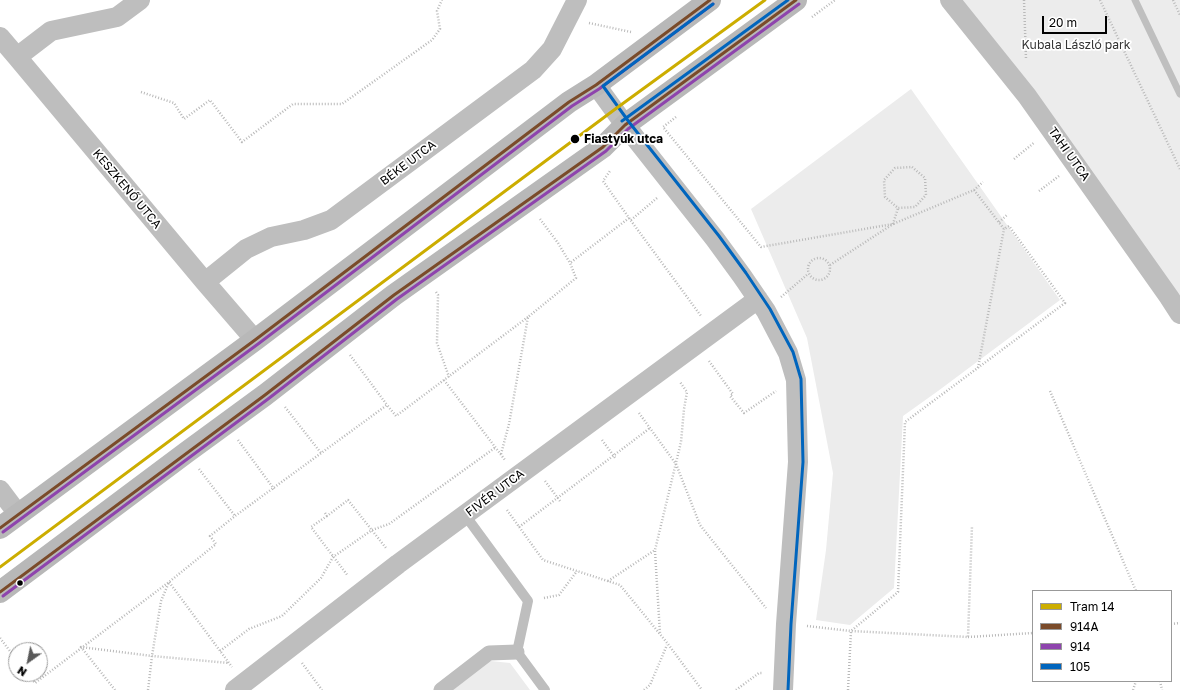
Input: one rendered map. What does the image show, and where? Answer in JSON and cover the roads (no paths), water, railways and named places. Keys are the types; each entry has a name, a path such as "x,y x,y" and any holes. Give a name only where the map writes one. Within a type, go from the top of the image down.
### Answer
{"main road":[{"path":"0,528 255,340 570,102 596,85 710,0"},
{"path":"0,592 187,452 266,395 394,295 603,147 625,125 796,0"}],"street":[{"path":"17,56 51,31 117,17 140,0"},
{"name":"TAHI UTCA","path":"950,0 1027,96 1170,297 1180,314"},
{"name":"BÉKE UTCA","path":"205,282 246,250 271,237 304,230 331,220 533,70 552,50 573,8"},
{"name":"KESZKENŐ UTCA","path":"0,37 255,340"},
{"path":"596,85 625,125 715,239 762,305 788,353 796,380 798,462 786,624 784,682"},
{"name":"FIVÉR UTCA","path":"235,690 398,564 697,344 714,332 762,305"},
{"path":"0,490 18,514"},
{"path":"440,690 489,653 517,652"}],"lane":[{"path":"465,515 528,601 517,652 545,690"}],"waterway":[{"path":"1135,0 1180,94"}],"tram line":[{"name":"14","path":"0,567 614,110 765,0"}],"place":[{"name":"Fiastyúk utca","path":"575,139"}],"park label":[{"name":"Kubala László park","path":"1076,45"}]}
